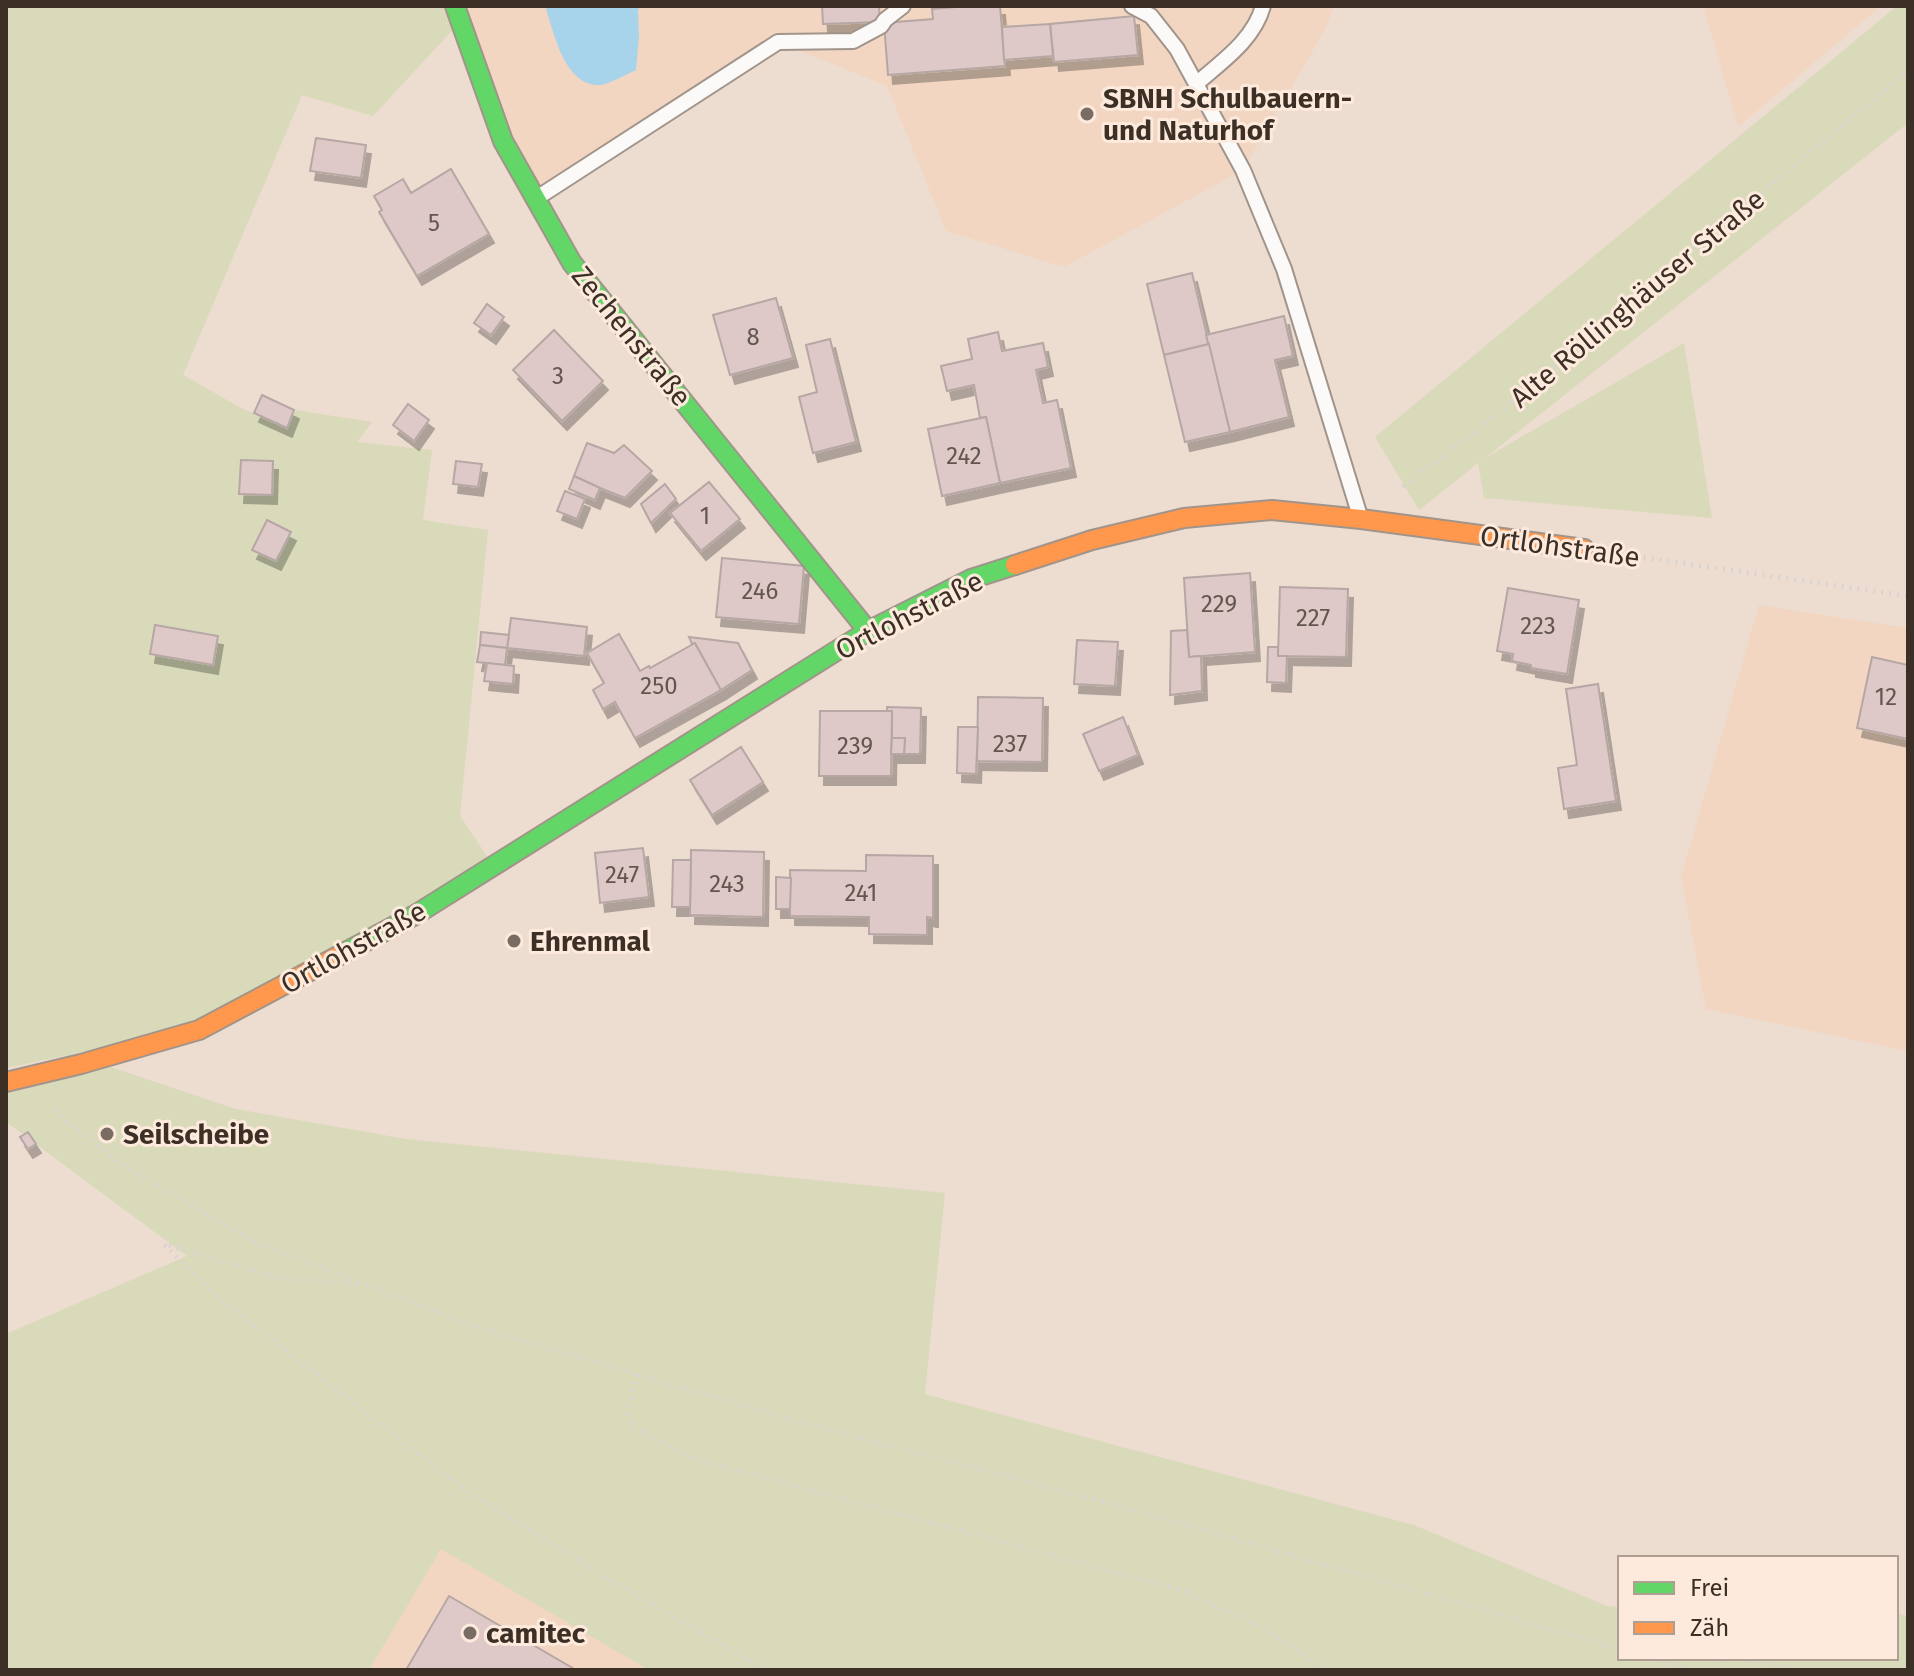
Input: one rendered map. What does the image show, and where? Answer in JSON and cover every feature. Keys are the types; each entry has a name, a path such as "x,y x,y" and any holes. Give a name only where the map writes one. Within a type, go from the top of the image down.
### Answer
{"street":[{"name":"Zechenstraße","path":"455,6 503,141 572,263 868,631"},
{"name":"Ortlohstraße","path":"11,1081 199,1030 415,915 868,631 971,579 1092,540 1184,518 1272,510 1584,549"}],"lane":[{"path":"536,199 778,42 853,41 881,26 903,6"},
{"path":"1132,6 1151,16 1177,49 1243,170 1284,269 1361,519"},
{"path":"1196,84 1242,44 1263,6"}],"path":[{"name":"Alte Röllinghäuser Straße","path":"1397,492 1480,428 1908,71"},
{"name":"Ortlohstraße","path":"1584,549 1908,596"},
{"path":"11,1081 116,1160 253,1241 476,1327 792,1420 1098,1500 1618,1648"},
{"path":"367,1285 284,1279 164,1244 217,1297 461,1487 611,1580 767,1670"},
{"path":"637,1374 628,1411 631,1426 688,1457 1181,1590 1264,1629 1327,1670"},
{"path":"1657,1660 1692,1670"},
{"path":"1749,1660 1800,1670"}],"shaded area":[{"name":"SBNH Schulbauern- und Naturhof","path":"455,6 1334,6 1326,28 1243,170 1064,267 946,231 887,86 778,42 536,199"},
{"path":"1703,6 1881,6 1738,127"},
{"path":"1759,605 1908,628 1908,1051 1706,1009 1681,877"},
{"path":"441,1548 649,1670 369,1670"}],"green space":[{"path":"6,6 455,6 460,22 373,116 302,95 183,375 241,408 286,427 295,410 372,422 357,442 432,450 423,520 488,530 460,816 491,862 197,1028 6,1068"},
{"path":"1897,6 1908,6 1908,123 1485,458 1684,343 1712,518 1484,498 1478,463 1419,510 1375,437"},
{"path":"111,1067 236,1109 406,1139 945,1193 925,1394 1414,1525 1607,1606 1618,1607 1618,1660 1898,1660 1898,1614 1908,1616 1908,1670 649,1670 441,1549 369,1670 6,1670 6,1334 187,1256 6,1122 6,1094"}],"water":[{"path":"545,6 641,6 638,10 636,70 601,85 578,77 562,56"}],"building":[{"path":"822,6 879,6 880,22 823,24"},
{"path":"1000,6 1005,66 888,75 884,23 933,19 932,9"},
{"path":"1134,16 1138,55 1054,62 1050,24"},
{"path":"1050,24 1053,56 1004,60 1002,27"},
{"path":"316,138 366,145 361,178 310,171"},
{"path":"451,169 489,234 417,276 379,212 382,210 374,196 403,179 411,193"},
{"path":"1192,273 1209,344 1164,355 1147,284"},
{"path":"776,298 793,358 730,375 713,315"},
{"path":"487,304 504,317 491,335 474,323"},
{"path":"1284,316 1293,356 1275,360 1289,417 1230,432 1206,335"},
{"path":"554,330 603,381 562,421 513,370"},
{"path":"998,332 1002,351 1043,343 1048,367 1036,370 1043,403 1057,400 1071,468 1000,483 986,417 980,418 974,385 947,391 941,366 972,359 968,339"},
{"path":"830,339 856,442 813,453 799,397 817,392 806,345"},
{"path":"1209,344 1230,432 1185,442 1164,355"},
{"path":"262,395 294,410 287,428 254,413"},
{"path":"408,404 429,420 414,441 393,425"},
{"path":"986,417 1000,483 942,496 928,429"},
{"path":"587,443 614,453 624,445 652,471 625,498 600,488 574,476"},
{"path":"241,460 273,461 272,495 239,494"},
{"path":"456,461 482,464 478,487 453,484"},
{"path":"574,476 600,488 595,500 569,489"},
{"path":"709,482 740,519 701,551 670,513"},
{"path":"665,484 676,499 651,523 641,504"},
{"path":"565,491 585,499 577,519 557,511"},
{"path":"267,520 291,532 276,561 252,550"},
{"path":"722,558 804,566 799,624 716,617"},
{"path":"1250,573 1255,652 1189,657 1184,578"},
{"path":"1280,587 1348,589 1346,657 1278,656"},
{"path":"1508,588 1579,600 1567,674 1531,668 1531,665 1512,661 1513,654 1497,651"},
{"path":"511,618 587,627 584,656 507,648"},
{"path":"155,625 218,636 213,665 150,654"},
{"path":"1187,630 1189,657 1201,656 1202,691 1170,695 1171,631"},
{"path":"481,632 509,635 507,648 480,645"},
{"path":"619,634 640,671 695,643 721,690 635,738 615,702 603,709 593,690 604,683 587,653"},
{"path":"689,637 738,643 752,670 721,690"},
{"path":"1077,640 1118,642 1115,686 1074,684"},
{"path":"480,645 507,648 505,665 477,662"},
{"path":"1268,647 1278,647 1278,656 1287,656 1286,683 1267,682"},
{"path":"1872,657 1908,665 1908,739 1857,728"},
{"path":"487,663 514,666 513,684 484,681"},
{"path":"1598,684 1616,801 1564,809 1558,768 1577,765 1566,689"},
{"path":"978,697 1043,698 1042,762 977,761"},
{"path":"887,707 921,708 920,754 904,754 905,738 892,738 892,711 887,711"},
{"path":"820,711 892,711 891,776 819,776"},
{"path":"1123,717 1138,755 1099,771 1083,734"},
{"path":"958,727 978,727 976,774 957,773"},
{"path":"892,738 905,738 904,754 891,754"},
{"path":"741,747 763,782 712,815 690,780"},
{"path":"643,848 649,897 600,903 595,853"},
{"path":"691,850 764,852 763,917 690,915"},
{"path":"866,855 933,856 933,918 927,917 927,935 869,934 869,917 790,916 790,870 866,871"},
{"path":"673,860 691,860 690,907 672,907"},
{"path":"776,877 791,878 790,909 776,909"},
{"path":"28,1132 36,1144 28,1149 20,1137"},
{"name":"camitec","path":"449,1596 576,1670 406,1670"}],"traffic: fast":[{"path":"455,6 503,141 572,263 868,631"},
{"path":"340,955 415,915 868,631 971,579 1015,565"}],"traffic: slow":[{"path":"1015,565 1092,540 1184,518 1272,510 1584,549"},
{"path":"6,1082 199,1030 340,955"}],"place":[{"name":"SBNH Schulbauern- und Naturhof","path":"1087,114"},
{"name":"Ehrenmal","path":"514,941"},
{"name":"Seilscheibe","path":"107,1134"},
{"name":"camitec","path":"470,1633"}]}
